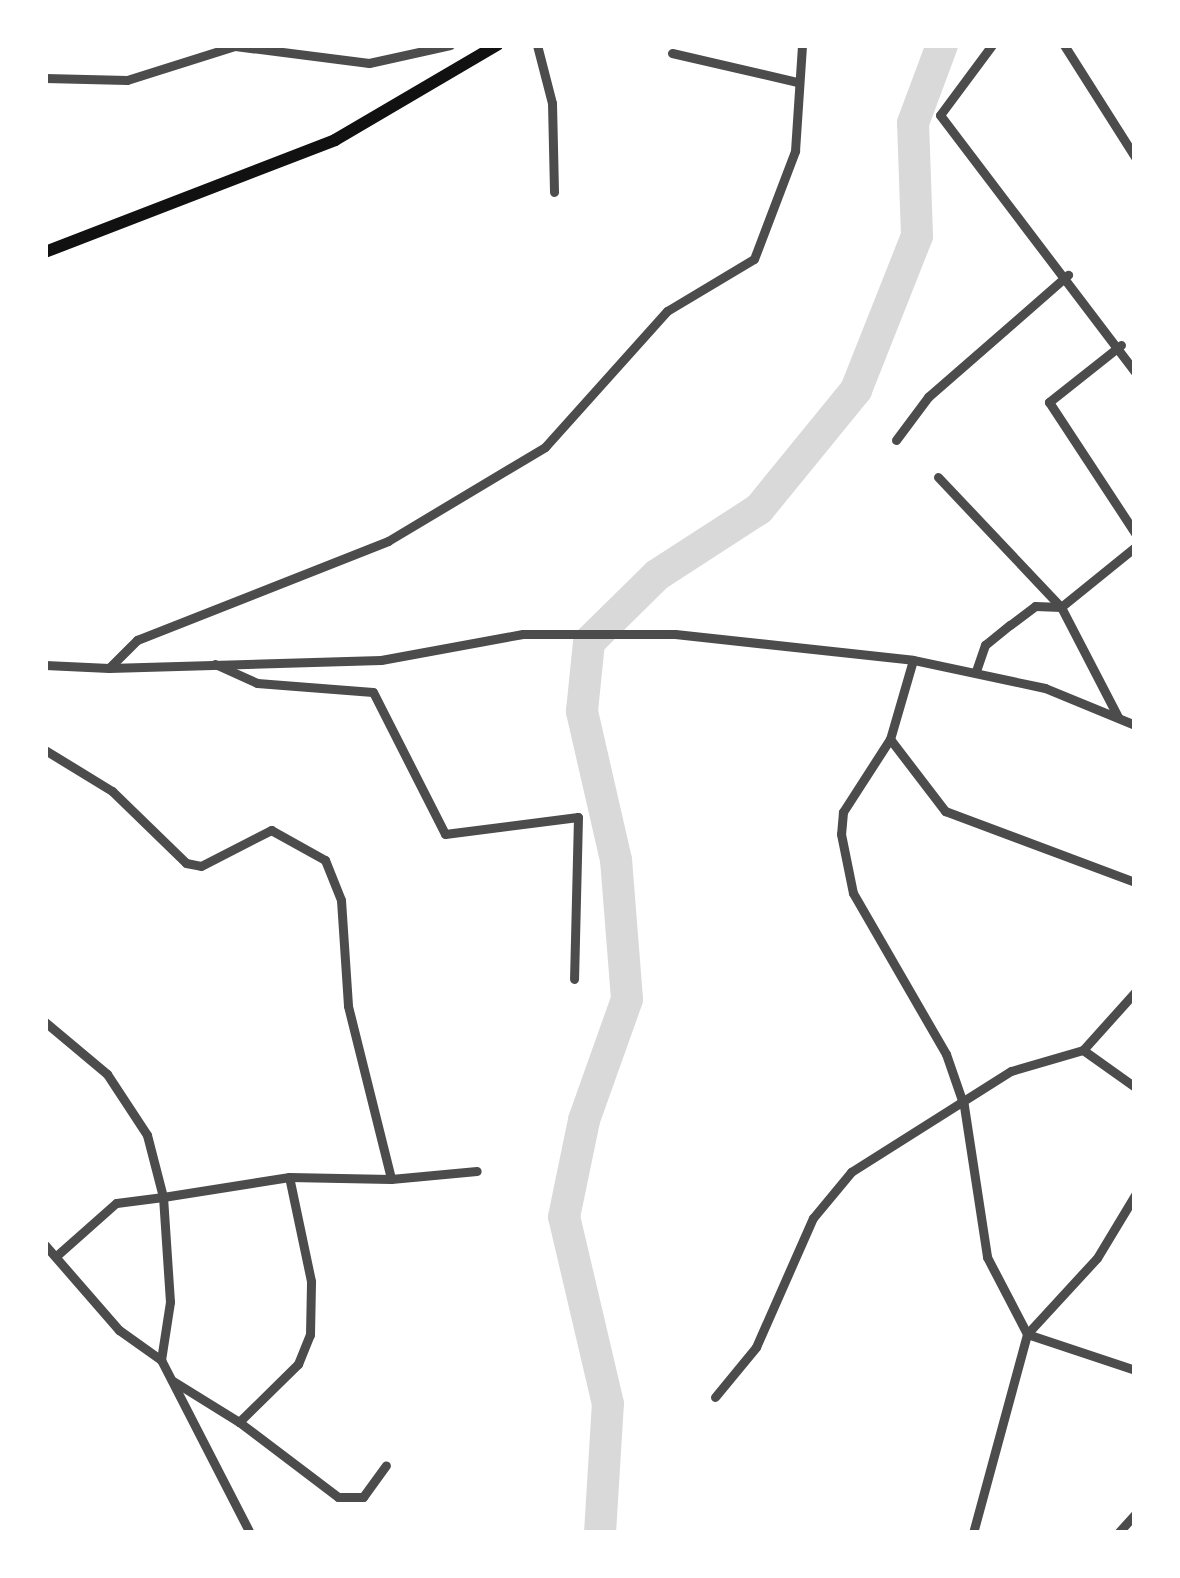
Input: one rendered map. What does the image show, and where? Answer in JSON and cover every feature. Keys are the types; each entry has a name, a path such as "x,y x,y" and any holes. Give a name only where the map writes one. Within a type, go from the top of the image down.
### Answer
{"main road":[{"path":"45,252 335,140 497,45"}],"street":[{"path":"45,78 127,80 234,46 369,63 420,48 450,45"},
{"path":"537,45 552,103 554,192"},
{"path":"109,668 137,640 388,541 544,447 667,311 754,259 795,151 802,45"},
{"path":"992,45 940,116 1068,275 1120,345 1135,372"},
{"path":"1064,45 1135,156"},
{"path":"672,53 798,82"},
{"path":"896,440 941,384 1068,275"},
{"path":"1120,345 1050,402 1135,533"},
{"path":"938,477 1060,606 1118,716"},
{"path":"976,671 985,645 1010,624 1035,606 1060,606 1135,547"},
{"path":"45,665 109,668 381,660 523,634 674,634 913,660 976,671 1118,716 1135,725"},
{"path":"913,660 890,739 843,812 841,858 946,1054 964,1106 987,1257 1027,1334 1135,1370"},
{"path":"212,663 257,684 373,692 445,834 578,816 574,979"},
{"path":"890,739 945,810 1135,882"},
{"path":"45,750 112,791 186,863 201,866 270,830 326,860 341,900 348,1006 392,1179"},
{"path":"714,1397 756,1347 831,1193 868,1159 964,1106 1012,1071 1083,1050 1135,992"},
{"path":"45,1022 108,1074 146,1135 164,1197 170,1302 161,1360"},
{"path":"1083,1050 1135,1087"},
{"path":"56,1256 116,1203 289,1178 392,1179 477,1171"},
{"path":"238,1422 286,1382 310,1335 311,1281 289,1178"},
{"path":"973,1533 1027,1334 1097,1258 1135,1194"},
{"path":"45,1245 119,1330 161,1360 250,1533"},
{"path":"170,1379 238,1422 338,1497 363,1498 386,1465"},
{"path":"1118,1533 1135,1514"}],"waterway":[{"path":"600,1533 608,1404 564,1217 584,1120 627,999 616,860 582,711 589,642 657,575 759,509 856,390 917,236 913,123 942,45"}]}
